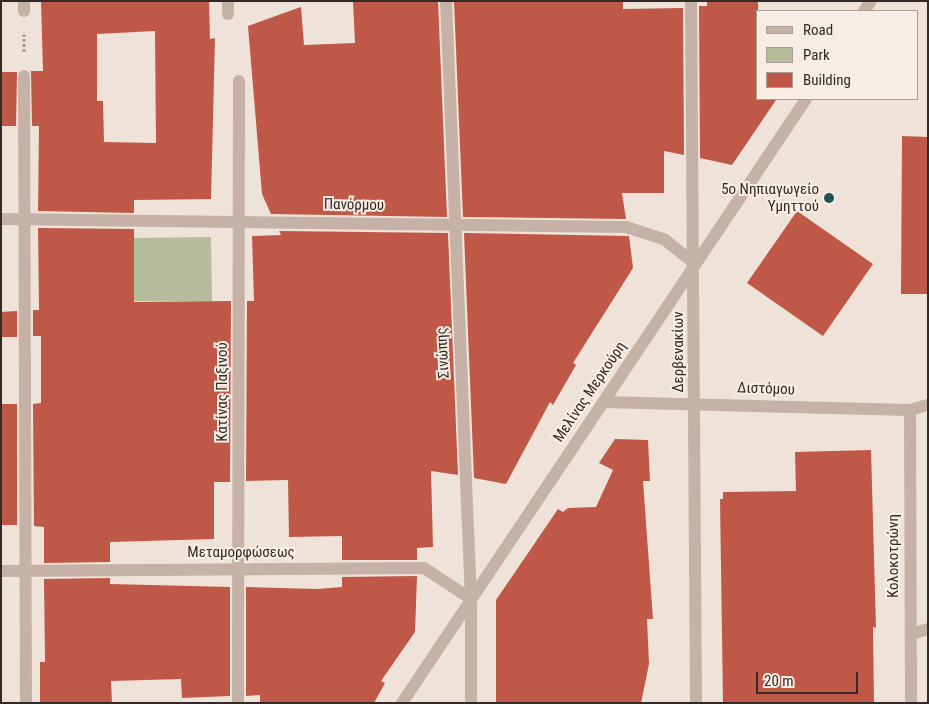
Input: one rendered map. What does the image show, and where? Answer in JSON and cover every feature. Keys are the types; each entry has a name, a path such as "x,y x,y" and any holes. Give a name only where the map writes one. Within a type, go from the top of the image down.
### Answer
{"street":[{"name":"Σινώπης","path":"446,1 453,223 471,599 471,703"},
{"name":"Δερβενακίων","path":"691,1 696,402 696,703"},
{"path":"24,76 26,703"},
{"name":"Κατίνας Παξινού","path":"238,703 239,81"},
{"name":"Μελίνας Μερκούρη","path":"402,703 805,100"},
{"name":"Πανόρμου","path":"1,219 240,220 626,227 664,239 695,264"},
{"name":"Διστόμου","path":"603,402 696,402 910,410 928,405"},
{"name":"Κολοκοτρώνη","path":"910,410 911,703"},
{"name":"Μεταμορφώσεως","path":"1,572 237,568 424,568 471,599"},
{"path":"911,634 928,629"}],"path":[{"path":"24,6 24,76"}],"green space":[{"path":"211,237 212,301 134,301 134,238"}],"building":[{"path":"41,1 209,1 210,39 215,38 211,199 134,200 134,213 38,211 39,126 32,126 31,71 43,71","holes":["155,31 156,143 104,142 103,101 97,101 97,34"]},
{"path":"353,1 438,1 447,217 271,214 262,194 248,26 301,7 304,45 355,43"},
{"path":"454,1 623,1 623,9 683,8 684,155 664,151 664,193 622,193 626,219 463,217"},
{"path":"707,1 758,1 758,10 756,10 756,100 776,100 732,165 700,158 699,6 707,6"},
{"path":"1,72 17,72 16,126 1,126"},
{"path":"902,136 928,137 928,294 901,294"},
{"path":"797,211 873,264 823,336 747,283"},
{"path":"38,228 134,229 134,302 231,301 230,482 214,482 214,539 110,542 110,562 44,563 44,527 34,526 33,404 41,403 41,336 33,336 33,310 39,310"},
{"path":"279,231 448,233 458,475 431,471 433,547 417,548 417,560 342,560 342,536 289,537 288,480 246,481 247,301 254,301 252,236 281,235"},
{"path":"464,233 629,236 633,268 573,363 576,365 553,405 550,402 506,484 474,478"},
{"path":"17,311 17,337 1,337 1,312"},
{"path":"1,404 17,404 17,525 1,525"},
{"path":"615,439 648,440 650,481 643,481 653,619 647,619 649,664 641,703 496,703 496,600 558,509 563,512 568,508 596,507 613,470 599,463"},
{"path":"871,450 876,628 873,627 874,703 723,703 720,499 723,499 723,492 796,491 795,452"},
{"path":"417,576 415,632 381,681 385,683 374,703 260,703 260,695 246,696 246,587 317,589 342,587 342,577"},
{"path":"110,578 110,584 230,587 230,696 182,698 181,679 111,681 112,703 40,703 40,662 45,662 44,579"}],"place":[{"name":"5ο Νηπιαγωγείο Υμηττού","path":"829,198"}]}
